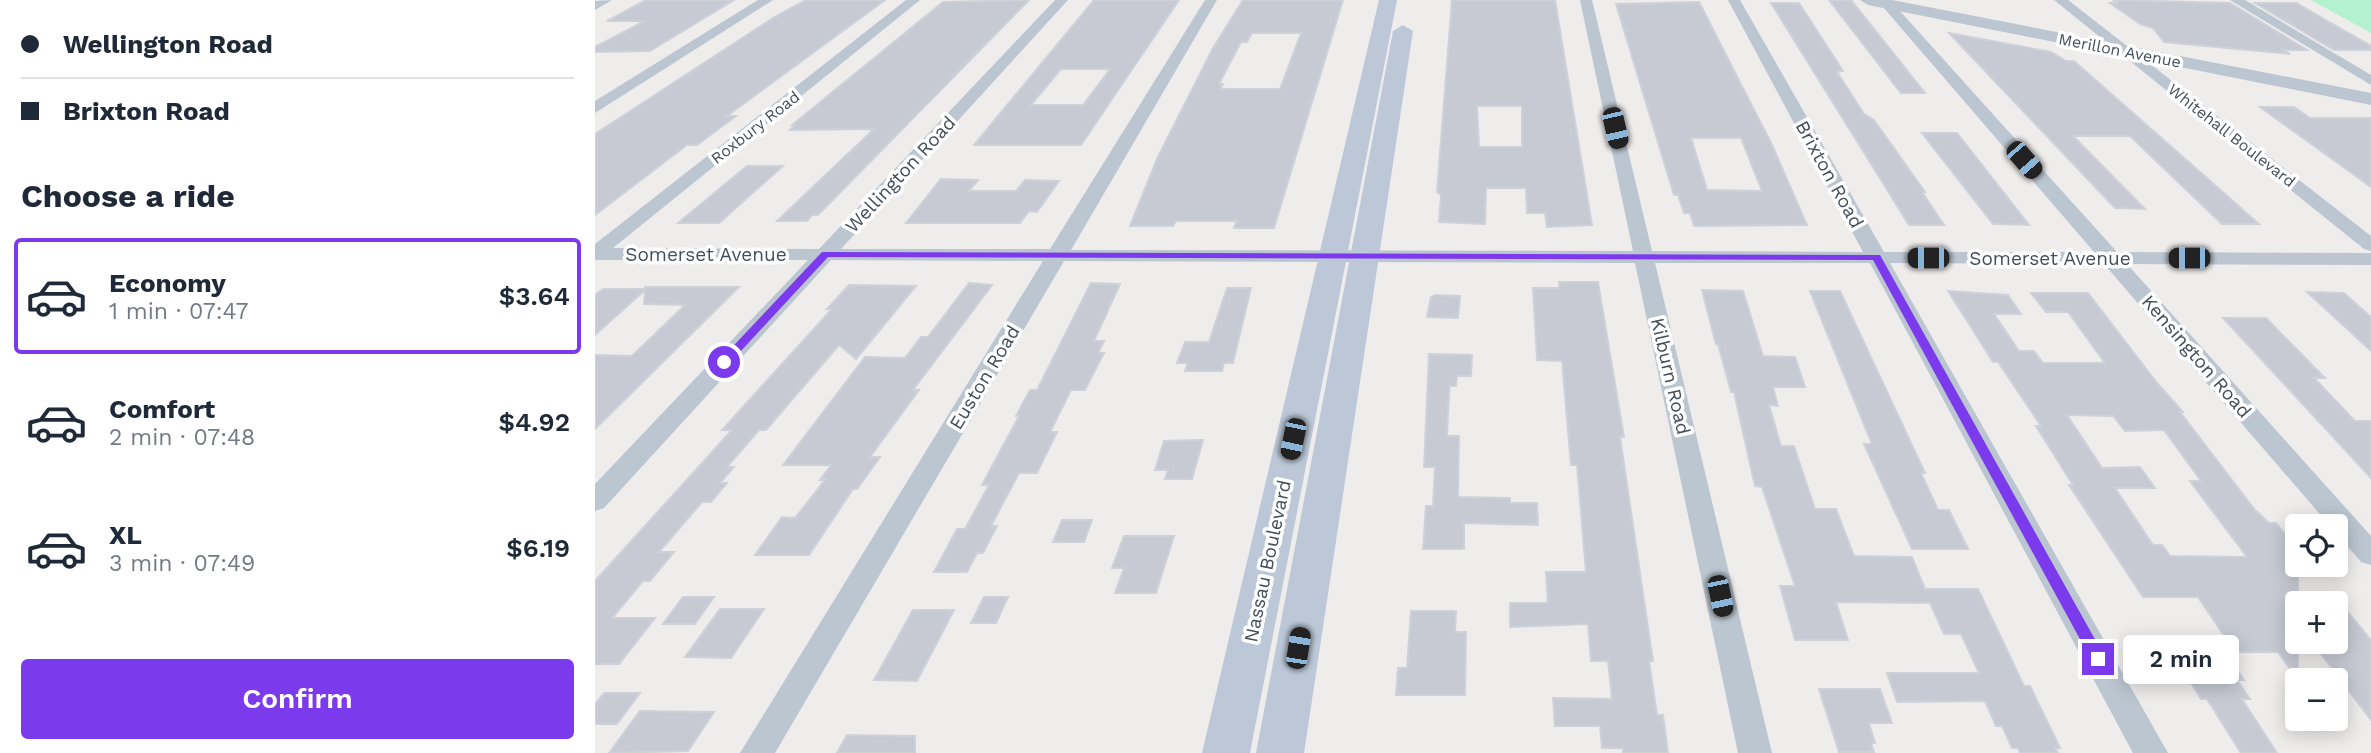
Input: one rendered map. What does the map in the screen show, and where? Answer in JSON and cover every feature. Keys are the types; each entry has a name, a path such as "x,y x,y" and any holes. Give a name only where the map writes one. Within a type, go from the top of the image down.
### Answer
{"main road":[{"name":"Nassau Boulevard","path":"1280,753 1349,256 1388,0"},
{"name":"Nassau Boulevard","path":"1226,753 1349,256 1408,0"}],"street":[{"path":"595,6 606,0"},
{"path":"595,108 767,0"},
{"name":"Roxbury Road","path":"595,253 914,0"},
{"name":"Wellington Road","path":"595,501 1062,0"},
{"name":"Euston Road","path":"757,753 1211,0"},
{"name":"Kilburn Road","path":"1586,0 1755,753"},
{"name":"Brixton Road","path":"1734,0 2151,753"},
{"name":"Whitehall Boulevard","path":"2060,0 2371,245"},
{"path":"2236,0 2371,81"},
{"name":"Merillon Avenue","path":"1879,1 2371,99"},
{"name":"Kensington Road","path":"1879,1 2111,258 2371,554"},
{"name":"Somerset Avenue","path":"595,253 2371,259"}],"green space":[{"path":"2311,0 2371,0 2371,33"}],"building":[{"path":"646,0 734,0 650,51 595,52 595,47 645,21 607,21"},
{"path":"806,0 885,0 727,116 736,116 697,145 687,145 595,215 595,134 776,16"},
{"path":"1029,0 818,215 812,215 807,221 777,221 874,129 790,130 795,125 792,125 943,2"},
{"path":"1094,0 1179,0 1081,145 974,145","holes":["1061,69 1110,69 1083,105 1031,105"]},
{"path":"1243,0 1343,0 1274,228 1234,228 1237,221 1176,221 1173,226 1130,226 1157,159 1213,48","holes":["1252,33 1301,33 1280,89 1220,89 1223,84 1219,84 1241,42 1247,42"]},
{"path":"1452,0 1555,0 1592,225 1547,227 1545,213 1527,213 1526,188 1486,188 1485,224 1439,222 1441,195 1437,192","holes":["1477,106 1522,106 1522,147 1479,147"]},
{"path":"1829,0 1851,0 1925,93 1901,93"},
{"path":"2113,0 2230,3 2307,50 2283,50 2290,54 2164,42 2153,28 2140,24 2110,3 2117,3"},
{"path":"1699,2 1772,145 1807,225 1694,226 1690,213 1684,213 1678,195 1674,195 1616,4","holes":["1691,138 1741,138 1762,191 1707,190"]},
{"path":"1771,3 1799,3 1843,71 1837,72 1864,114 1874,120 1925,192 1922,192 1944,225 1909,225"},
{"path":"2255,3 2296,3 2371,46 2371,50 2334,50"},
{"path":"1949,33 2051,52 2066,61 2074,61 2259,224 2222,224 2130,136 2073,136 2145,209 2115,208"},
{"path":"2260,107 2294,107 2310,118 2371,118 2371,187"},
{"path":"1922,133 1957,133 2029,225 1993,224"},
{"path":"747,166 783,166 719,223 678,223"},
{"path":"941,179 978,180 969,191 1016,191 1025,180 1059,181 1037,212 1029,211 1020,223 906,223"},
{"path":"1559,282 1598,282 1624,437 1620,437 1653,661 1649,661 1657,715 1663,715 1668,753 1623,753 1623,748 1602,748 1600,726 1555,726 1553,698 1612,699 1608,661 1591,661 1588,624 1510,627 1510,603 1548,603 1546,572 1586,572 1577,465 1571,465 1562,361 1537,360 1533,288 1560,288"},
{"path":"969,283 992,285 913,390 919,390 870,457 880,457 857,489 853,489 809,555 755,555 782,517 795,518 825,480 820,480 831,465 783,465 865,357 905,358 921,337 928,337"},
{"path":"1091,283 1120,284 1094,341 1104,341 1098,353 1104,353 1085,390 1071,390 1050,432 1057,432 1037,473 1019,473 991,526 997,526 983,553 977,553 967,572 934,572 957,529 965,529 989,485 982,485 1030,390 1037,390"},
{"path":"849,285 916,286 856,359 839,345 766,430 759,430 727,467 734,467 720,483 727,483 711,502 702,502 659,552 674,552 650,581 643,581 612,618 655,618 619,664 595,664 595,581 732,430 722,430 832,309 827,309"},
{"path":"739,287 595,429 595,355 632,356 685,305 644,304 645,290 595,335 595,295 603,289"},
{"path":"1227,288 1251,288 1233,363 1224,363 1222,371 1185,371 1188,363 1177,363 1185,342 1209,342"},
{"path":"1702,290 1743,291 1763,356 1795,357 1805,387 1773,387 1778,406 1769,405 1781,446 1794,446 1815,509 1836,509 1854,556 1912,557 1925,589 1978,589 2024,686 2030,686 2060,748 2055,748 2058,753 2020,753 2018,748 2012,748 2002,726 1996,726 1985,701 1897,702 1887,673 1979,673 1961,634 1944,634 1930,603 1836,602 1848,640 1795,640 1780,586 1795,586 1762,487 1755,486 1734,392 1731,392"},
{"path":"1810,291 1840,291 1925,473 1921,473 1938,510 1949,510 1968,549 1912,549 1864,444 1872,444"},
{"path":"1948,291 2008,295 2021,314 1994,314 2019,351 2034,351 2043,363 2105,363 2068,312 2046,312 2031,293 2088,293 2157,383 2183,412 2180,412 2255,510 2269,523 2276,523 2285,534 2285,577 2298,577 2298,591 2285,591 2285,654 2298,654 2298,668 2289,668 2278,652 2235,652 2198,597 2143,597 2069,485 2073,485 2036,426 2041,426 1998,362 1993,362","holes":["2067,415 2113,416 2125,431 2164,430 2201,481 2190,481 2247,557 2170,556 2162,545 2153,545 2115,488 2155,488 2140,467 2102,468"]},
{"path":"2307,292 2344,293 2371,317 2371,351"},
{"path":"1460,296 1458,318 1427,317 1431,297"},
{"path":"2223,318 2266,318 2325,378 2314,378 2355,421 2371,421 2371,478"},
{"path":"1429,354 1472,355 1471,376 1457,376 1456,386 1450,386 1449,393 1447,436 1459,436 1458,497 1510,498 1510,503 1537,503 1538,525 1464,523 1464,549 1423,549 1426,506 1433,506 1435,467 1424,467"},
{"path":"1203,440 1192,479 1165,479 1168,470 1155,470 1164,441"},
{"path":"1062,520 1092,520 1084,542 1053,542"},
{"path":"1124,536 1174,536 1156,593 1115,593 1124,568 1112,568"},
{"path":"683,597 714,597 695,624 663,624"},
{"path":"984,597 1008,597 996,623 971,623"},
{"path":"720,609 764,609 731,658 685,657"},
{"path":"913,610 954,610 917,681 874,680"},
{"path":"1411,611 1456,611 1455,632 1466,632 1465,695 1396,695 1398,668 1407,668"},
{"path":"2348,612 2371,640 2371,720 2348,690 2348,668 2332,668 2321,654 2348,654"},
{"path":"2164,640 2217,640 2244,680 2237,680 2250,699 2242,699 2277,753 2241,753 2207,699 2201,699"},
{"path":"1819,689 1880,689 1892,723 1869,723 1875,743 1871,743 1874,752 1839,752"},
{"path":"604,693 640,693 617,724 595,724 595,704"},
{"path":"640,711 714,712 688,751 609,753"},
{"path":"847,735 915,736 915,753 837,753"}],"route":[{"path":"724,362 825,254 1876,257 2098,659"}]}
